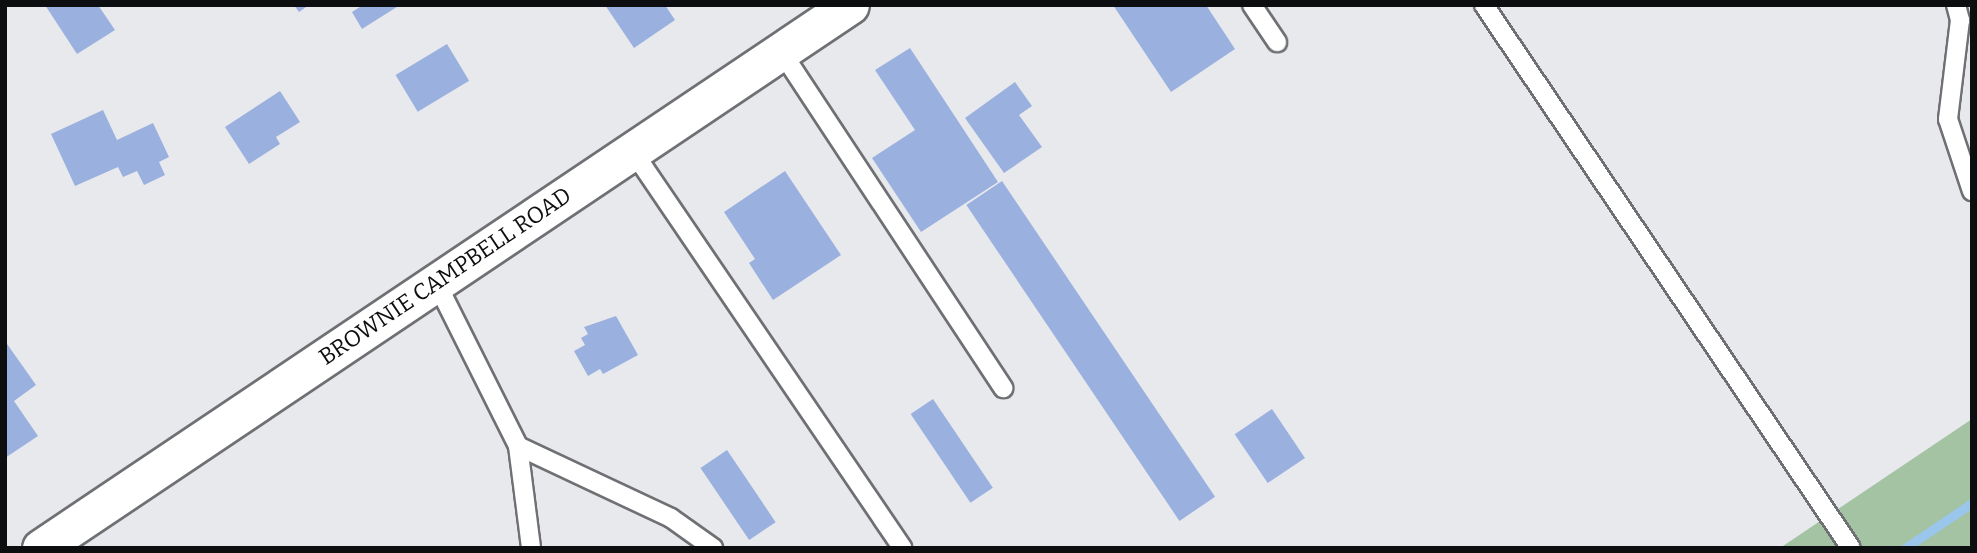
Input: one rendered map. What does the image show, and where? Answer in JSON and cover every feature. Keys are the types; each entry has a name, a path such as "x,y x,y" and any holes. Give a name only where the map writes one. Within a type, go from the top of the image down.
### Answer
{"street":[{"name":"BROWNIE CAMPBELL ROAD","path":"41,548 850,5"}],"lane":[{"path":"1252,5 1277,42"},
{"path":"1484,5 1851,548"},
{"path":"1956,5 1960,20 1948,119 1972,191"},
{"path":"781,51 1003,388"},
{"path":"632,150 902,548"},
{"path":"436,282 518,446 531,548"},
{"path":"518,446 671,519 713,548"}],"green space":[{"path":"1972,419 1972,548 1780,548"}],"building":[{"path":"45,5 98,5 115,30 77,54"},
{"path":"294,5 309,5 299,12"},
{"path":"363,5 400,5 362,29 352,12"},
{"path":"605,5 665,5 675,20 634,48"},
{"path":"1113,5 1206,5 1235,49 1171,92"},
{"path":"447,44 469,81 418,112 396,75"},
{"path":"910,48 998,182 921,232 872,158 915,130 875,70"},
{"path":"1015,82 1032,106 1019,115 1042,147 1004,173 965,118"},
{"path":"280,91 300,122 276,137 280,144 249,164 225,127"},
{"path":"103,110 117,140 153,123 169,157 159,162 165,175 144,185 137,171 123,177 118,167 75,186 51,134"},
{"path":"785,171 841,255 773,300 749,263 755,259 724,212"},
{"path":"1002,181 1215,497 1179,521 966,205"},
{"path":"616,316 638,355 603,374 600,369 588,376 574,351 585,345 581,338 588,334 584,327"},
{"path":"5,341 36,385 14,401 38,436 5,458"},
{"path":"933,399 993,488 970,503 911,414"},
{"path":"1272,409 1305,458 1268,483 1235,434"},
{"path":"727,450 776,522 749,540 700,468"}],"waterway":[{"path":"1905,548 1972,503"}]}
